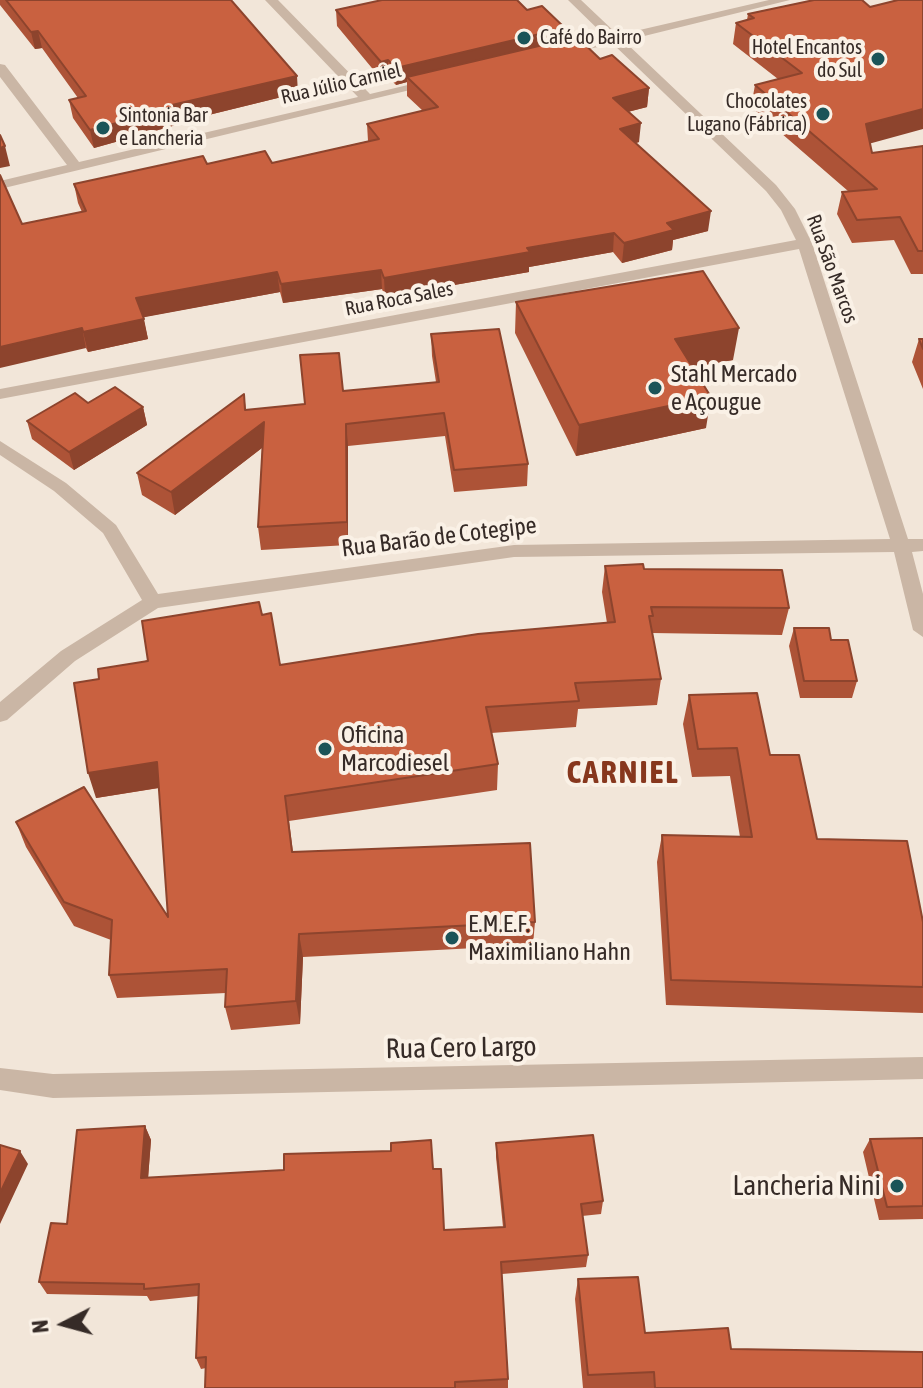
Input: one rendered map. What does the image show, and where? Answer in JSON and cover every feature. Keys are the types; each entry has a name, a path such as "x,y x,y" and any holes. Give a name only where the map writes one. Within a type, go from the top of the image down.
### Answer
{"street":[{"path":"271,0 367,98"},
{"name":"Rua São Marcos","path":"574,0 771,188 788,209 805,243 901,545 923,630"},
{"path":"554,54 784,0"},
{"path":"0,68 76,167"},
{"name":"Rua Júlio Carniel","path":"0,185 445,80"},
{"name":"Rua Roca Sales","path":"0,394 805,243"},
{"path":"0,447 60,487 110,529 153,602"},
{"name":"Rua Barão de Cotegipe","path":"0,714 68,656 153,602 514,551 923,545"},
{"name":"Rua Cero Largo","path":"0,1079 53,1086 923,1068"}],"building":[{"path":"6,0 231,0 297,76 172,105 174,108 90,130 69,100 86,96 38,31 31,32"},
{"path":"382,0 517,0 527,10 542,6 565,28 396,68 388,60 381,62 336,10"},
{"path":"814,0 862,0 870,7 898,0 923,0 923,109 866,124 872,153 923,146 923,251 918,251 900,217 857,220 842,192 877,189 755,85 802,73 736,23 754,18 748,14"},
{"path":"577,37 600,59 612,55 649,88 613,98 641,123 620,129 711,211 667,223 674,230 624,243 614,233 527,248 530,252 384,278 381,270 281,284 277,272 136,298 144,319 83,332 82,328 0,347 0,175 22,224 86,211 74,184 203,156 207,164 265,151 272,163 379,139 367,124 438,107 407,77"},
{"path":"703,271 739,328 675,339 711,397 579,425 516,302"},
{"path":"499,329 528,464 454,470 444,413 346,424 347,522 258,527 264,422 171,492 137,473 244,394 245,410 305,404 300,355 339,353 343,391 439,382 431,334"},
{"path":"115,387 143,407 69,452 27,421 75,393 88,403"},
{"path":"643,564 644,569 782,570 789,608 651,607 653,616 649,616 661,679 575,683 579,701 486,707 498,764 285,796 292,852 530,843 535,922 299,934 296,1001 225,1007 227,969 109,975 112,920 64,902 16,822 84,787 168,917 157,762 88,773 74,683 99,679 98,669 148,661 142,621 259,602 262,615 271,613 280,665 478,634 615,622 605,566"},
{"path":"794,628 829,628 831,640 848,640 857,681 804,681"},
{"path":"757,693 770,755 799,755 817,839 907,841 923,922 923,987 671,980 662,835 752,837 737,748 698,749 689,695"},
{"path":"145,1126 141,1178 284,1170 284,1154 391,1151 391,1143 431,1140 433,1169 441,1169 444,1230 505,1227 496,1143 593,1135 603,1201 581,1204 588,1255 501,1262 508,1379 455,1382 455,1388 205,1388 206,1357 196,1358 199,1284 144,1289 144,1284 39,1282 51,1223 67,1224 77,1130"},
{"name":"Lancheria Nini","path":"923,1138 923,1206 887,1207 870,1139"},
{"path":"0,1145 20,1151 0,1193"},
{"path":"638,1277 645,1333 728,1328 731,1349 923,1352 923,1388 655,1388 654,1372 588,1375 578,1279"}],"place":[{"name":"Café do Bairro","path":"524,38"},
{"name":"Hotel Encantos do Sul","path":"878,59"},
{"name":"Chocolates Lugano (Fábrica)","path":"823,114"},
{"name":"Sintonia Bar e Lancheria","path":"103,128"},
{"name":"Stahl Mercado e Açougue","path":"655,388"},
{"name":"Oficina Marcodiesel","path":"325,749"},
{"name":"E.M.E.F. Maximiliano Hahn","path":"452,938"},
{"name":"Lancheria Nini","path":"897,1186"}],"district":[{"name":"CARNIEL","path":"623,773"}]}
